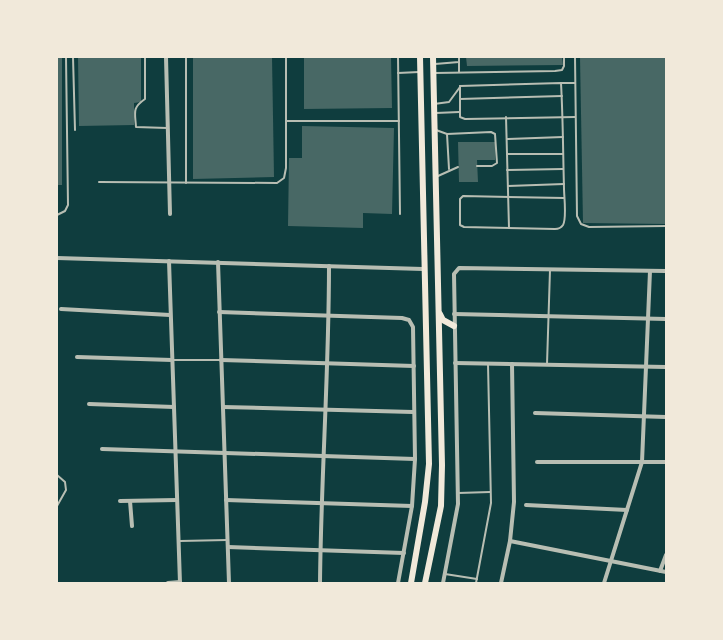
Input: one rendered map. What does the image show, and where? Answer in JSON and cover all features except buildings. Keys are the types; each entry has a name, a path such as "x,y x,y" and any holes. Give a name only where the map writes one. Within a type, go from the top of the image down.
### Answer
{"main road":[{"path":"411,583 425,502 429,464 423,268 420,57"},
{"path":"425,583 441,506 439,313 433,57"},
{"path":"439,313 443,320 454,326"}],"street":[{"path":"166,57 170,214"},
{"path":"57,258 423,268"},
{"path":"168,583 180,582 169,261"},
{"path":"218,262 229,583"},
{"path":"320,583 321,502 328,363 329,266"},
{"path":"443,583 458,504 454,326 454,274 456,270 459,268 666,271"},
{"path":"604,583 642,462 650,271"},
{"path":"61,310 170,315"},
{"path":"219,312 402,318 409,320 413,327 413,412 415,459 412,506 398,583"},
{"path":"454,314 666,319"},
{"path":"77,357 172,360"},
{"path":"221,360 414,366"},
{"path":"455,363 666,367"},
{"path":"501,583 510,541 514,502 512,364"},
{"path":"89,404 174,407"},
{"path":"223,407 413,412"},
{"path":"534,413 666,417"},
{"path":"102,450 415,459"},
{"path":"537,462 666,462"},
{"path":"120,501 177,500"},
{"path":"226,500 412,506"},
{"path":"130,501 132,526"},
{"path":"526,505 627,510"},
{"path":"510,541 611,563 666,572"},
{"path":"228,547 404,553"},
{"path":"660,571 666,554"}],"lane":[{"path":"57,215 65,211 68,205 66,57"},
{"path":"73,57 75,130"},
{"path":"145,57 145,99 137,104 135,109 136,127 167,128"},
{"path":"186,57 186,183"},
{"path":"99,182 277,183 284,178 286,168 286,57"},
{"path":"398,57 400,214"},
{"path":"459,57 459,72"},
{"path":"434,73 555,71 562,70 564,66 564,57"},
{"path":"575,57 577,216 581,224 589,227 666,226"},
{"path":"433,64 459,62"},
{"path":"398,73 420,72"},
{"path":"561,83 564,184 564,198 563,225 560,229 464,227 460,225 459,221 460,199 463,196 564,198"},
{"path":"460,86 575,83"},
{"path":"460,86 459,112 460,117 464,119 506,117 575,117"},
{"path":"434,104 449,102 460,86"},
{"path":"460,99 562,96"},
{"path":"435,113 459,112"},
{"path":"506,117 509,228"},
{"path":"286,121 399,121"},
{"path":"435,130 447,134 492,132 495,134 497,163 492,166 477,166"},
{"path":"447,134 449,169"},
{"path":"507,139 563,137"},
{"path":"507,154 563,154"},
{"path":"436,177 449,169 458,167"},
{"path":"507,170 563,169"},
{"path":"508,186 564,184"},
{"path":"547,365 550,270"},
{"path":"172,360 221,360"},
{"path":"476,583 490,513 488,364"},
{"path":"57,474 65,482 66,490 57,506"},
{"path":"458,493 490,492"},
{"path":"178,541 228,540"},
{"path":"445,574 477,579"}]}
